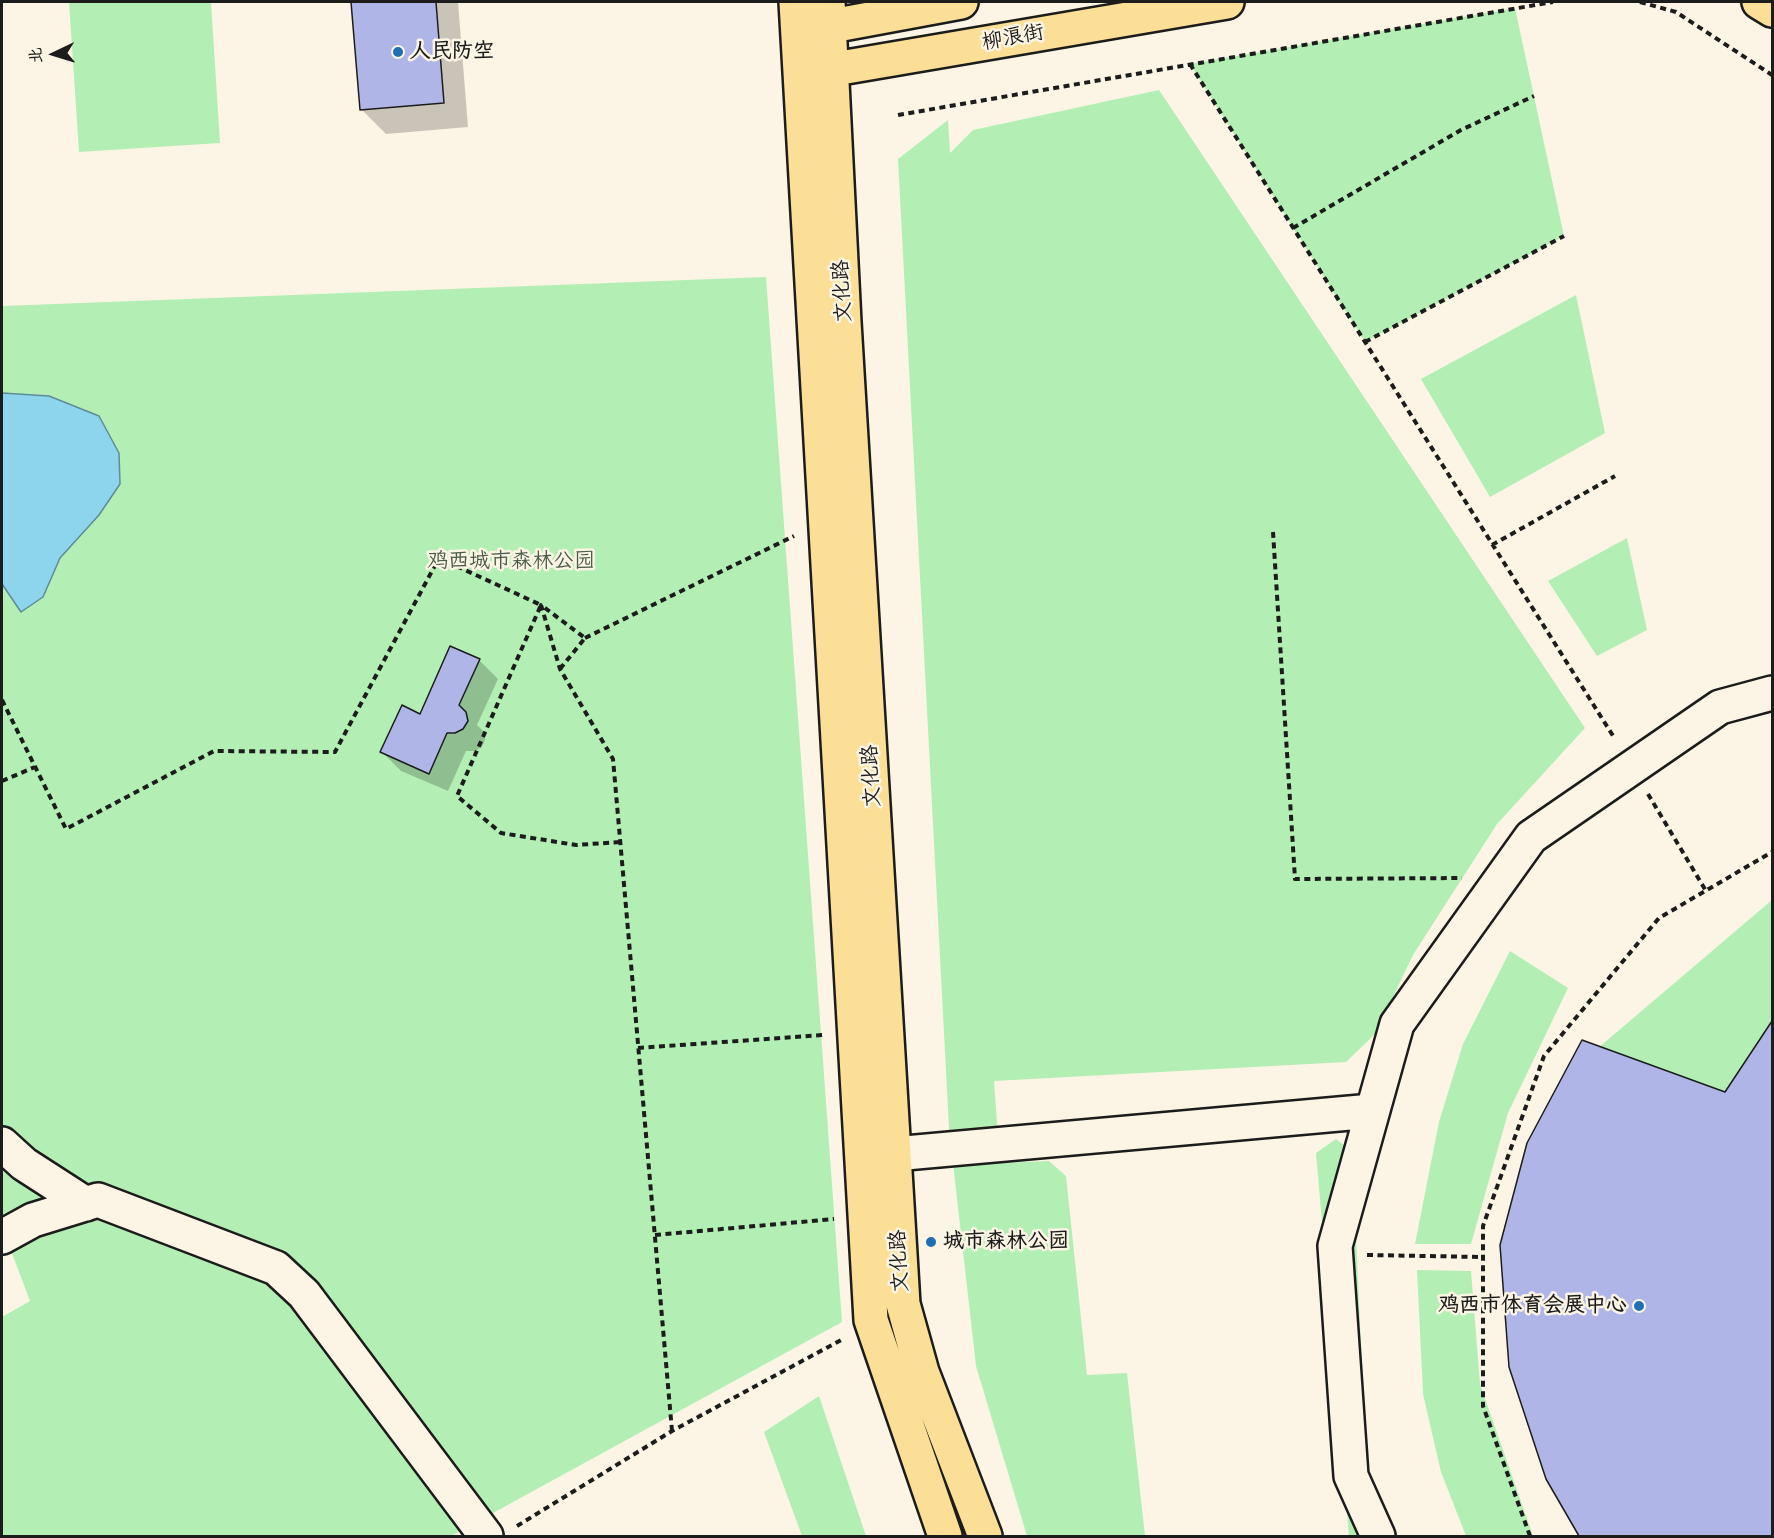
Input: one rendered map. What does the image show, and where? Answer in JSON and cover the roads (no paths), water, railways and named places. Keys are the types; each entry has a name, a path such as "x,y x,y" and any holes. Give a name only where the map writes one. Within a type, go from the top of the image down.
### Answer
{"main road":[{"path":"797,16 961,2"},
{"name":"柳浪街","path":"800,75 1227,2"},
{"path":"1759,2 1773,10"},
{"name":"文化路","path":"829,14 843,299 903,1304 922,1372 985,1536"},
{"name":"文化路","path":"797,16 871,1320 945,1536"}],"lane":[{"path":"1378,1536 1351,1476 1335,1246 1397,1024 1531,837 1720,707 1773,693"},
{"path":"894,1154 1372,1112"},
{"path":"2,1144 24,1164 86,1204"},
{"path":"2,1237 33,1220 99,1200 276,1268 304,1294 498,1533"}],"water":[{"path":"2,393 49,396 99,416 119,453 120,484 99,515 60,558 43,597 21,612 2,584"}],"place":[{"name":"人民防空","path":"398,52"},
{"name":"城市森林公园","path":"931,1242"},
{"name":"鸡西市体育会展中心","path":"1639,1306"}],"park label":[{"name":"鸡西城市森林公园","path":"511,562"}]}
